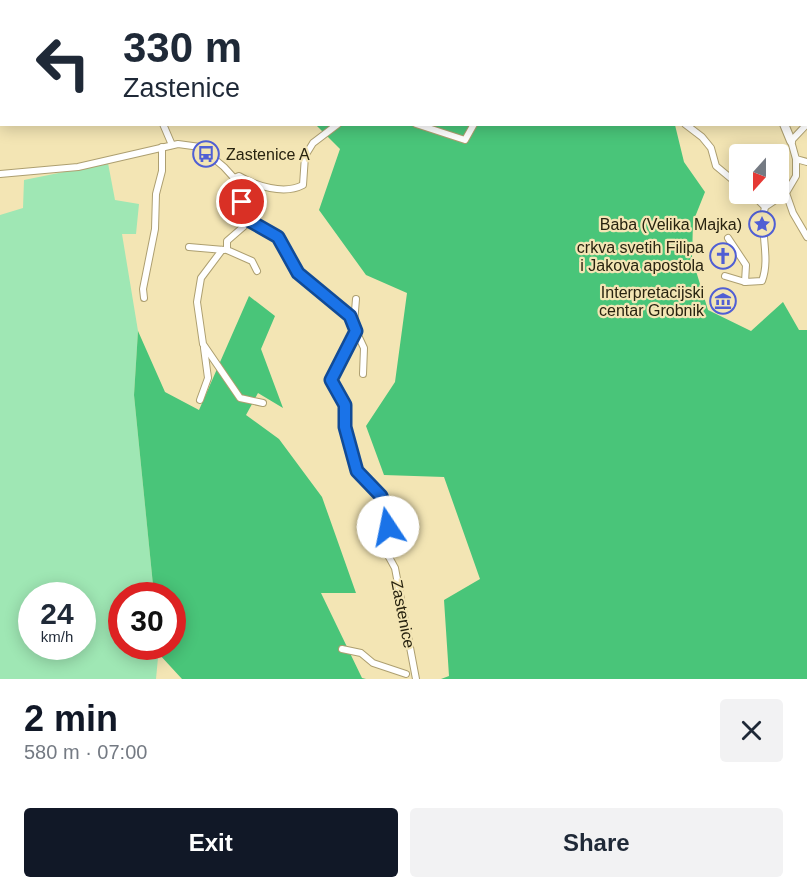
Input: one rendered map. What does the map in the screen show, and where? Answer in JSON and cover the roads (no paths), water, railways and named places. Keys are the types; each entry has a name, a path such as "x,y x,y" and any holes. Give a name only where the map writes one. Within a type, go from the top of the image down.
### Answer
{"main road":[{"path":"785,126 791,141"}],"street":[{"path":"164,126 172,145"},
{"path":"234,178 239,176 256,185 293,190 303,185 304,156 313,143 335,126"},
{"path":"422,126 465,140 473,126"},
{"path":"688,126 702,137 711,148 716,166 729,177"},
{"path":"789,188 796,176 796,159 791,141 805,126"},
{"path":"0,174 78,167 172,145 189,144 200,147 234,178 244,211 250,221 278,237 298,273 350,316 364,348 363,374"},
{"path":"144,298 143,289 155,229 156,194 162,171 162,147"},
{"path":"796,159 806,159"},
{"path":"789,202 807,237"},
{"path":"762,204 765,207"},
{"path":"725,276 745,282 759,282 763,277 766,264 763,222 765,207 770,204"},
{"path":"200,400 208,378 197,302 201,278 224,250 227,241 250,221"},
{"path":"728,238 746,265 745,282"},
{"path":"189,247 224,250 252,261 257,271"},
{"path":"354,324 356,298"},
{"name":"Zastenice","path":"356,331 331,380 345,405 345,427 357,471 381,496 387,512 388,527 383,542 387,557 395,568 416,678"},
{"path":"203,344 240,398 263,403"},
{"name":"Zastenice","path":"342,649 361,653 373,663 416,678"},
{"name":"Zastenice","path":"405,674 414,668"}],"place":[{"name":"Zastenice A","path":"206,154"},
{"name":"Baba (Velika Majka)","path":"762,224"},
{"name":"crkva svetih Filipa i Jakova apostola","path":"723,256"},
{"name":"Interpretacijski centar Grobnik","path":"723,301"}]}
